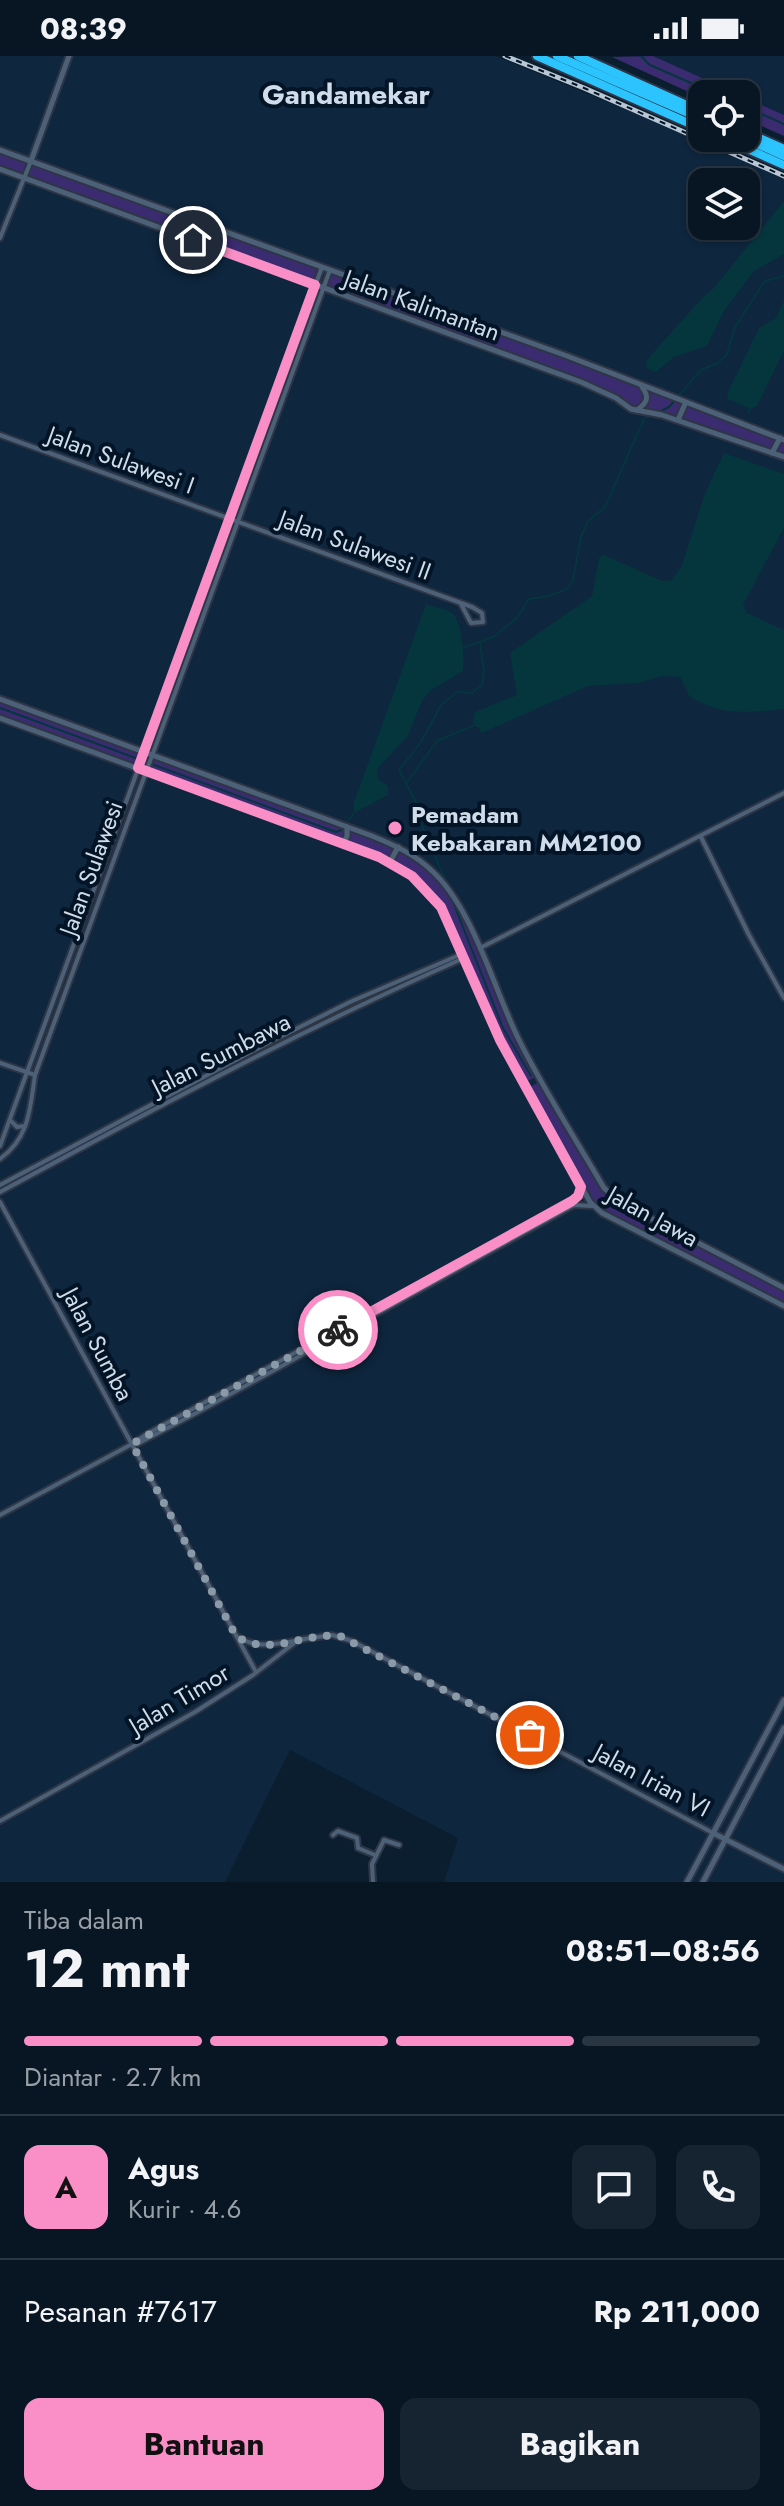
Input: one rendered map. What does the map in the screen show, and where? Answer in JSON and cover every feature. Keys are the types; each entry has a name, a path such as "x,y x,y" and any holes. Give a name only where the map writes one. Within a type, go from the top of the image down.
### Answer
{"highway":[{"path":"537,56 688,123"},
{"path":"557,56 688,109"},
{"path":"567,56 688,109"},
{"path":"578,56 688,108"},
{"path":"760,142 784,152"},
{"path":"755,152 784,165"}],"street":[{"path":"0,238 69,56"},
{"name":"Jalan Kalimantan","path":"0,150 567,356 782,439"},
{"name":"Jalan Kalimantan","path":"0,169 581,382 640,411 678,420 784,457"},
{"name":"Jalan Sulawesi","path":"0,1146 322,267"},
{"name":"Jalan Sulawesi","path":"0,1159 16,1145 27,1124 35,1075 330,270"},
{"path":"640,411 648,394 641,386"},
{"path":"678,420 682,402"},
{"name":"Jalan Sulawesi I","path":"0,435 237,520"},
{"path":"772,453 782,439"},
{"name":"Jalan Sulawesi II","path":"237,520 461,604 482,613 483,622 471,623 461,604"},
{"name":"Jalan Jawa","path":"0,699 347,827 398,847 425,864 446,885 459,905 518,1039 610,1194 784,1288"},
{"name":"Jalan Jawa","path":"0,718 390,862 412,876 435,899 447,919 500,1040 595,1207 784,1306"},
{"path":"479,949 784,793"},
{"path":"343,844 347,827"},
{"path":"701,836 749,935 784,998"},
{"path":"390,862 398,847"},
{"name":"Jalan Sumbawa","path":"0,1185 350,1002 463,956"},
{"path":"0,1063 35,1075"},
{"name":"Jalan Sumbawa","path":"0,1192 180,1091"},
{"path":"10,1120 17,1127 27,1124"},
{"path":"558,1212 575,1199 581,1187"},
{"name":"Jalan Sumba","path":"0,1202 256,1672"},
{"path":"0,1515 137,1444 558,1212 577,1204 595,1207"},
{"path":"236,1636 262,1646 298,1640"},
{"name":"Jalan Timor","path":"0,1821 152,1738 256,1672 298,1640 340,1636 376,1654"},
{"name":"Jalan Irian VI","path":"376,1654 784,1869"},
{"path":"687,1882 784,1700"},
{"path":"703,1882 784,1728"},
{"path":"333,1835 338,1831 357,1838 358,1848 375,1855"},
{"path":"373,1882 371,1872 375,1855 384,1840 399,1845"}],"shaded area":[{"path":"0,56 495,56 688,135 688,152 730,152 784,174 784,1882 444,1882 458,1838 290,1750 225,1882 0,1882"},
{"path":"653,56 784,56 784,115 760,104 760,80 707,80"},
{"path":"653,56 707,80 688,80 688,92 612,57"},
{"path":"760,104 784,115 784,136 760,125"},
{"path":"0,150 322,267 315,285 0,169"},
{"path":"784,201 784,254 753,272 724,311 707,346 674,357 656,372 647,368 646,362 650,356 713,289 753,240 760,240 760,231"},
{"path":"330,270 784,440 784,457 662,415 631,409 616,398 323,288"},
{"path":"784,300 784,351 757,406 750,409 728,399 727,394 759,328 776,318"},
{"path":"724,453 784,474 784,528 743,605 747,613 784,630 784,709 723,710 689,696 680,677 662,676 638,683 588,686 482,733 473,722 475,712 517,695 510,653 592,596 599,558 604,555 662,581 672,580 682,565 705,493"},
{"path":"426,604 449,611 455,617 462,640 463,671 430,691 422,701 408,736 377,769 378,779 388,786 388,795 354,813 354,802"},
{"path":"0,699 144,752 138,768 0,718"},
{"path":"152,755 398,847 425,864 459,905 518,1039 539,1075 524,1083 488,1016 447,919 428,890 390,862 146,772"},
{"path":"542,1080 610,1194 784,1288 784,1306 602,1213 590,1202 527,1089"}],"waterway":[{"path":"641,56 650,65 688,82"},
{"path":"760,113 784,124"},
{"path":"659,412 669,407 701,370 718,363 727,354 735,327 765,281 784,276"},
{"path":"446,882 421,823 420,810 399,770 421,742 441,705 457,692 472,693 482,685 484,671 480,642 493,637 517,618 529,599 567,589 573,580 581,537 588,521 605,507 644,419 650,415"},
{"path":"463,648 479,642"},
{"path":"0,708 336,832 341,830"},
{"path":"407,782 437,741 475,725"},
{"path":"347,822 354,813"},
{"path":"451,897 503,1028 531,1076"}],"railway":[{"path":"505,56 784,176"}],"way so far":[{"path":"338,1330 132,1444 236,1636 262,1646 340,1636 530,1735"}],"place":[{"name":"Pemadam Kebakaran MM2100","path":"395,828"}],"district":[{"name":"Gandamekar","path":"346,94"}],"route":[{"path":"193,240 315,285 138,768 379,857 402,869 428,890 447,919 500,1040 581,1187 572,1201 338,1330"}]}
